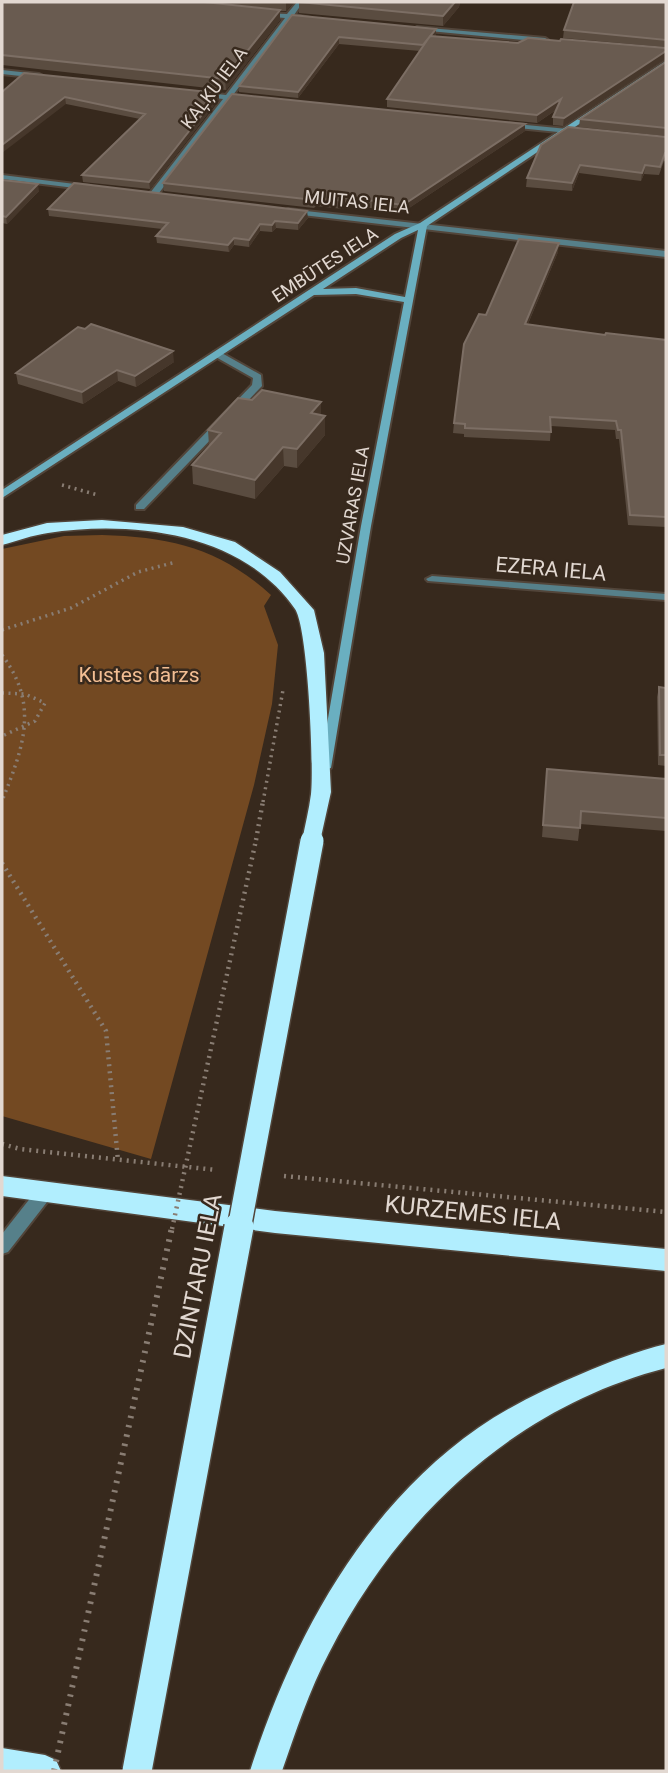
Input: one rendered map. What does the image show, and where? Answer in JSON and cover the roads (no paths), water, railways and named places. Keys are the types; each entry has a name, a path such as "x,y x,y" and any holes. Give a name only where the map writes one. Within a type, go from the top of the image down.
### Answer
{"highway":[{"name":"DZINTARU IELA","path":"2,540 47,528 102,525 183,533 229,546 274,576 305,610 315,653 321,792 137,1771"},
{"name":"KURZEMES IELA","path":"2,1186 275,1222 666,1260"},
{"path":"266,1771 282,1720 346,1588 416,1498 485,1437 539,1406 571,1388 666,1356"},
{"path":"2,1764 44,1771"}],"street":[{"name":"KAĻĶU IELA","path":"153,195 300,2"},
{"path":"248,12 316,19"},
{"path":"412,28 549,41"},
{"name":"EMBŪTES IELA","path":"2,495 7,486 398,236 423,225 666,63"},
{"path":"2,72 55,78"},
{"path":"187,92 254,99"},
{"path":"505,124 588,133"},
{"path":"2,177 98,188"},
{"path":"139,193 167,196"},
{"name":"MUITAS IELA","path":"273,209 666,254"},
{"name":"UZVARAS IELA","path":"321,792 366,526 423,225"},
{"path":"313,292 369,292 409,300"},
{"path":"140,507 257,386 258,377 217,354"},
{"name":"EZERA IELA","path":"432,579 666,597"},
{"path":"2,1247 46,1192"}],"park label":[{"name":"Kustes dārzs","path":"139,675"}]}
